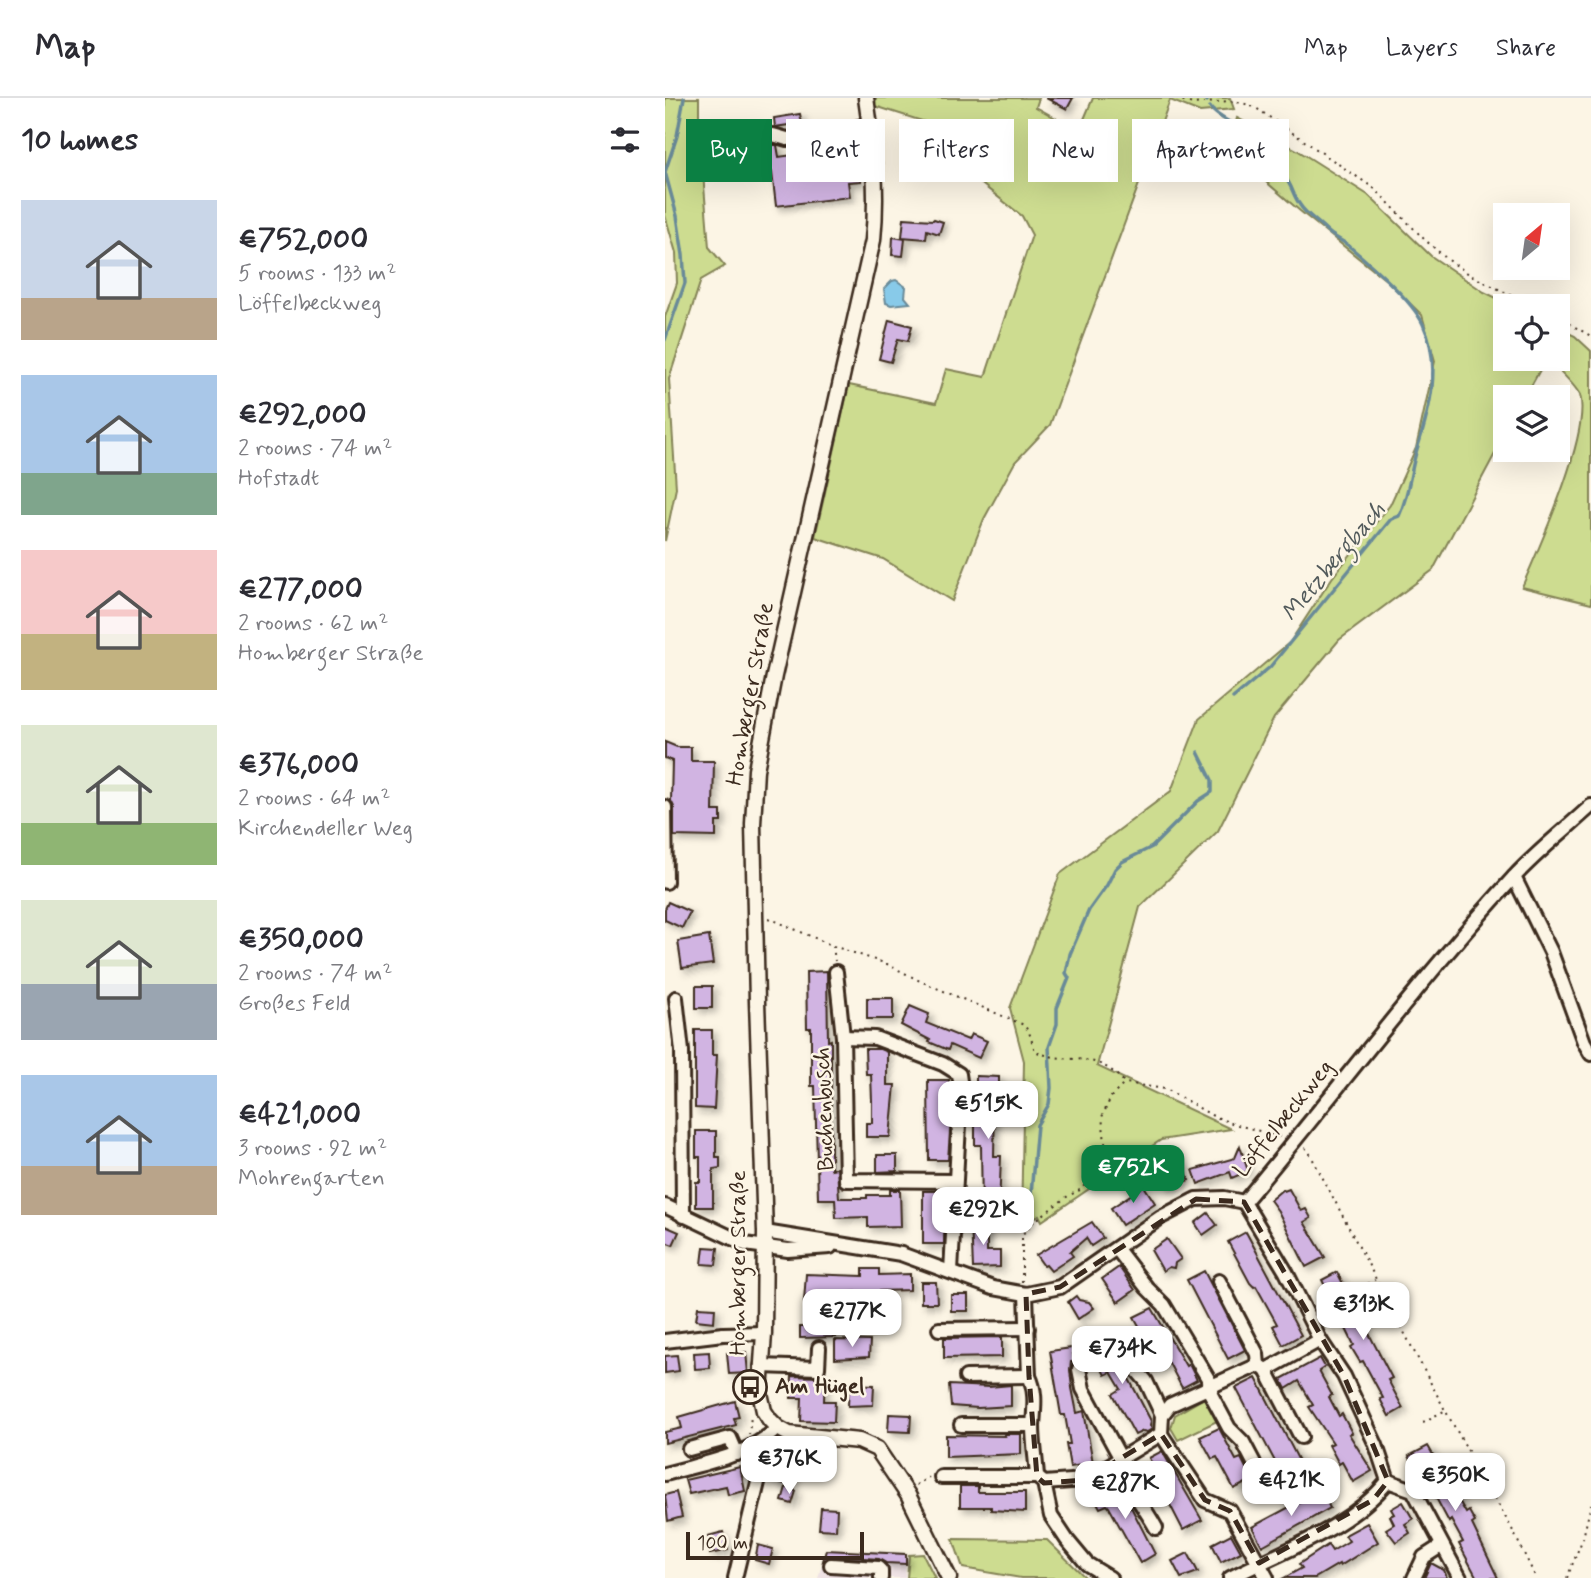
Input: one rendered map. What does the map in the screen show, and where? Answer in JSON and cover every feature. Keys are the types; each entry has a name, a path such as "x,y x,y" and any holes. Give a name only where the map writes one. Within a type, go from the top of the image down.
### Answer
{"main road":[{"name":"Homberger Straße","path":"866,98 869,119"},
{"name":"Homberger Straße","path":"778,1428 764,1411 755,1387 761,1366 764,1333 765,1248 753,824 756,770 774,676 873,240 877,205 876,182"},
{"path":"778,1428 797,1436 859,1441 872,1445 883,1456 906,1492 949,1578"}],"street":[{"name":"Löffelbeckweg","path":"765,1232 901,1254 993,1288 1024,1293 1060,1287 1161,1217 1196,1199 1224,1198 1244,1202 1295,1142 1338,1084 1514,877 1591,806"},
{"path":"665,807 666,882"},
{"path":"1514,877 1552,952 1584,1042 1591,1054"},
{"name":"Buchenbusch","path":"837,972 843,1037 846,1180 955,1181"},
{"path":"676,998 682,1051 683,1216"},
{"path":"843,1037 875,1038 943,1064 959,1074 961,1088 951,1271"},
{"path":"1244,1202 1286,1272 1320,1340 1344,1376 1376,1445 1388,1481"},
{"name":"Löffelbeckweg","path":"665,1206 727,1237 765,1248 788,1250 846,1246"},
{"path":"1117,1249 1147,1289 1164,1305 1210,1387 1229,1428 1243,1442 1254,1463"},
{"path":"1219,1281 1301,1437"},
{"path":"1024,1293 1029,1376 1036,1413 1033,1425 1041,1480 1051,1516 1087,1564 1111,1578"},
{"path":"939,1329 1028,1328"},
{"path":"665,1341 723,1334 764,1333"},
{"path":"1162,1415 1170,1405 1320,1340"},
{"path":"1121,1342 1134,1367 1146,1381 1162,1415 1161,1434 1205,1500 1230,1511 1267,1578"},
{"path":"761,1366 818,1368 819,1348"},
{"path":"1079,1369 1083,1389 1131,1492 1140,1498 1156,1528"},
{"path":"966,1377 1029,1376"},
{"path":"961,1425 1033,1425"},
{"path":"665,1474 757,1450 778,1428"},
{"path":"941,1477 1085,1480 1161,1434"},
{"path":"689,1449 730,1437 739,1453"},
{"path":"735,1578 761,1470 757,1450"},
{"path":"1388,1481 1413,1490 1460,1578"},
{"path":"1230,1578 1301,1545 1373,1500 1388,1481"},
{"path":"1414,1578 1424,1557 1441,1546"},
{"path":"831,1565 878,1568 881,1578"}],"path":[{"path":"1175,98 1192,104 1229,101 1256,108 1374,189 1447,259 1472,276 1509,294"},
{"path":"1570,324 1591,336"},
{"path":"757,912 833,946 887,964 920,981 1024,1025 1030,1032 1035,1051 1087,1059 1101,1064 1115,1072 1125,1083 1166,1089 1211,1115 1295,1142 1308,1150 1536,1578"},
{"path":"833,946 837,972"},
{"path":"1024,1293 1021,1235 1032,1223 1082,1189 1106,1150 1103,1117 1106,1106 1125,1083"},
{"path":"1309,1317 1377,1279"},
{"path":"739,1453 750,1427 751,1410"},
{"path":"1423,1422 1445,1410"},
{"path":"906,1492 928,1477 941,1477"},
{"path":"1567,1578 1583,1538 1591,1504"}],"highlighted area":[{"path":"1196,1199 1244,1202 1344,1376 1388,1481 1373,1500 1259,1563 1230,1511 1205,1500 1161,1434 1085,1480 1044,1483 1037,1477 1029,1376 1026,1294 1060,1287"}],"shaded area":[{"path":"826,1550 906,1554 905,1578 818,1578"}],"green space":[{"path":"665,98 699,98 699,119 686,119 686,182 704,182 709,247 725,266 701,280 669,379 676,488 665,541 665,317 677,283 676,253 665,215"},
{"path":"876,98 1039,98 1036,107 1058,119 1028,119 1028,182 1118,182 1118,119 1084,119 1093,98 1230,98 1234,109 1200,112 1170,100 1163,119 1132,119 1132,182 1140,182 1050,425 1015,462 984,519 952,601 883,559 815,537 849,385 936,403 946,369 985,377 1032,235 1022,216 979,182 1014,182 1014,119 916,119 875,106"},
{"path":"1289,146 1368,195 1431,256 1493,296 1493,371 1539,371 1532,385 1493,385 1493,458 1433,570 1339,640 1274,718 1218,831 1140,907 1097,1066 1231,1129 1161,1140 1042,1221 1039,1215 1021,1226 1024,1061 1010,1008 1060,874 1171,791 1199,719 1290,642 1332,578 1390,505 1416,448 1435,361 1422,315 1387,281 1266,182 1289,182"},
{"path":"1570,334 1591,351 1591,604 1522,587 1562,491 1578,436 1580,395 1559,371 1570,371"},
{"path":"1206,1397 1219,1420 1178,1440 1171,1428 1175,1415"},
{"path":"953,1539 1047,1540 1086,1578 1021,1578 963,1568"},
{"path":"923,1554 935,1578 907,1578 909,1555"}],"water":[{"path":"896,280 906,287 905,297 910,303 886,303 884,289"}],"building":[{"path":"1046,98 1073,98 1067,109"},
{"path":"800,114 801,119 786,119 786,125 775,127 774,118"},
{"path":"772,145 777,145 779,157 786,156 786,182 848,182 850,197 776,206"},
{"path":"904,218 943,222 939,234 927,230 926,239 902,237"},
{"path":"893,237 905,239 903,256 892,255"},
{"path":"889,320 912,326 908,341 898,339 891,362 879,359"},
{"path":"665,742 677,747 691,747 691,761 714,761 713,811 721,811 721,822 716,822 716,837 674,836 672,761 665,758"},
{"path":"668,902 690,912 682,928 665,920"},
{"path":"709,936 713,964 682,968 678,941"},
{"path":"827,971 828,1041 831,1040 831,1169 837,1168 839,1198 890,1195 890,1190 900,1190 901,1226 868,1227 868,1217 836,1218 835,1199 818,1199 815,1086 811,1086 811,1028 807,1028 806,972"},
{"path":"696,986 712,986 712,1008 696,1008"},
{"path":"867,998 893,998 893,1019 867,1019"},
{"path":"910,1006 929,1014 926,1023 968,1040 971,1034 987,1041 979,1058 950,1045 948,1050 929,1042 930,1040 901,1025"},
{"path":"695,1030 712,1030 712,1055 717,1055 714,1109 695,1108"},
{"path":"865,1049 887,1052 887,1085 895,1085 890,1137 866,1137 866,1123 872,1123 872,1101 871,1074 866,1074"},
{"path":"976,1076 999,1077 999,1102 995,1102 994,1156 1001,1156 999,1210 982,1210 981,1145 975,1145 975,1124 980,1124"},
{"path":"928,1080 949,1080 951,1117 948,1160 929,1160"},
{"path":"696,1131 716,1131 716,1157 720,1157 720,1168 713,1169 713,1207 696,1207 700,1157 696,1157"},
{"path":"1240,1146 1248,1171 1232,1178 1230,1172 1198,1184 1193,1170 1235,1158"},
{"path":"877,1155 897,1155 897,1171 877,1172"},
{"path":"1183,1162 1189,1180 1168,1187 1162,1170"},
{"path":"1144,1186 1155,1203 1122,1225 1111,1208"},
{"path":"1283,1189 1289,1189 1301,1211 1306,1209 1311,1218 1304,1222 1325,1257 1306,1267 1270,1200"},
{"path":"923,1191 945,1191 944,1244 923,1244"},
{"path":"1208,1213 1217,1225 1203,1235 1195,1223"},
{"path":"971,1221 987,1221 987,1251 1000,1251 1000,1267 973,1268"},
{"path":"1092,1222 1103,1238 1091,1246 1086,1238 1070,1252 1073,1256 1051,1271 1044,1266 1036,1255"},
{"path":"665,1226 679,1232 673,1245 665,1242"},
{"path":"1246,1232 1301,1335 1283,1345 1273,1326 1277,1324 1256,1286 1250,1283 1228,1242"},
{"path":"1167,1239 1181,1259 1175,1263 1174,1268 1169,1267 1163,1271 1151,1250"},
{"path":"704,1247 718,1248 716,1265 702,1264"},
{"path":"1119,1267 1135,1290 1118,1302 1102,1279"},
{"path":"863,1269 879,1269 879,1275 910,1274 910,1290 850,1292 850,1295 823,1295 823,1301 804,1301 806,1274 863,1276"},
{"path":"1204,1271 1245,1350 1228,1359 1187,1280"},
{"path":"1337,1272 1392,1378 1388,1380 1403,1408 1389,1416 1380,1399 1383,1398 1363,1361 1360,1362 1351,1347 1354,1345 1322,1280"},
{"path":"921,1282 936,1282 937,1303 921,1303"},
{"path":"951,1295 968,1295 968,1311 951,1311"},
{"path":"1076,1296 1079,1300 1089,1302 1094,1308 1078,1319 1068,1302"},
{"path":"698,1307 715,1308 714,1322 696,1320"},
{"path":"1152,1308 1197,1380 1182,1388 1169,1363 1162,1366 1134,1317"},
{"path":"800,1327 836,1327 836,1337 800,1338"},
{"path":"1104,1331 1151,1421 1152,1429 1147,1432 1135,1435 1113,1394 1121,1389 1111,1372 1105,1375 1100,1366 1104,1365 1089,1340"},
{"path":"1002,1337 1002,1357 944,1358 944,1338"},
{"path":"835,1340 870,1341 869,1357 835,1359"},
{"path":"1072,1348 1072,1388 1077,1413 1084,1411 1093,1463 1070,1467 1066,1444 1070,1444 1065,1415 1061,1415 1050,1351"},
{"path":"709,1352 710,1368 695,1369 694,1353"},
{"path":"746,1352 748,1373 729,1374 727,1353"},
{"path":"677,1355 679,1371 665,1373 665,1356"},
{"path":"1320,1358 1325,1367 1319,1371 1332,1395 1329,1397 1339,1416 1342,1414 1352,1433 1349,1434 1372,1471 1353,1482 1342,1462 1339,1464 1329,1445 1333,1443 1309,1407 1313,1405 1299,1381 1286,1389 1281,1379"},
{"path":"825,1373 824,1401 835,1401 834,1422 801,1421 802,1398 791,1398 792,1376 818,1377"},
{"path":"1256,1378 1299,1461 1280,1471 1236,1388"},
{"path":"849,1384 874,1385 873,1405 848,1406"},
{"path":"949,1385 1011,1385 1011,1406 951,1406"},
{"path":"735,1401 739,1417 734,1418 736,1425 665,1443 665,1432 682,1428 679,1417"},
{"path":"889,1414 911,1415 910,1432 888,1431"},
{"path":"1219,1428 1236,1460 1241,1458 1252,1480 1234,1489 1217,1457 1212,1459 1200,1437"},
{"path":"1004,1434 1021,1434 1021,1454 946,1457 946,1435 1005,1436"},
{"path":"782,1446 796,1447 794,1472 789,1485 768,1479 770,1463 777,1466 778,1450"},
{"path":"1428,1446 1466,1513 1469,1511 1475,1522 1472,1524 1498,1578 1477,1578 1459,1544 1463,1542 1451,1520 1449,1522 1420,1468 1416,1470 1409,1456"},
{"path":"1162,1451 1202,1520 1183,1530 1155,1482 1160,1480 1149,1458"},
{"path":"740,1467 745,1491 728,1495 726,1486 689,1494 685,1480"},
{"path":"1110,1480 1126,1509 1131,1507 1155,1554 1140,1563 1109,1507 1107,1505 1100,1508 1094,1497 1098,1495 1097,1487"},
{"path":"960,1486 978,1486 978,1492 1025,1492 1025,1512 991,1510 991,1507 960,1507"},
{"path":"786,1487 796,1491 792,1504 782,1501"},
{"path":"1321,1490 1330,1508 1262,1546 1252,1527"},
{"path":"676,1492 682,1517 668,1521 665,1495"},
{"path":"1403,1502 1413,1519 1405,1524 1410,1533 1396,1542 1386,1529 1394,1524 1390,1516 1394,1514 1391,1509"},
{"path":"821,1508 837,1509 836,1530 819,1529"},
{"path":"1367,1523 1378,1542 1315,1578 1284,1578 1302,1568 1299,1564 1328,1545 1332,1551 1349,1541 1345,1535"},
{"path":"723,1532 728,1550 710,1554 708,1536"},
{"path":"1231,1534 1241,1552 1221,1562 1212,1544"},
{"path":"758,1545 773,1549 769,1564 755,1560"},
{"path":"826,1550 906,1554 906,1564 832,1556 823,1561"},
{"path":"1188,1553 1198,1572 1181,1578 1172,1561"},
{"path":"1431,1563 1444,1570 1447,1578 1424,1578"}],"waterway":[{"path":"665,340 685,283 677,216 665,172 677,136 684,98"},
{"name":"Metzbergbach","path":"1210,107 1258,140 1275,159 1270,170 1287,180 1306,212 1368,262 1410,304 1418,314 1429,339 1433,371 1430,402 1399,516 1391,519 1270,667 1233,698"},
{"name":"Metzbergbach","path":"1031,1194 1037,1125 1049,1104 1051,1088 1049,1047 1057,1024 1057,1008 1069,978 1066,973 1070,954 1089,910 1115,869 1122,862 1152,847 1198,801 1212,792 1212,780 1198,752"}],"place":[{"name":"Am Hügel","path":"750,1387"}]}
